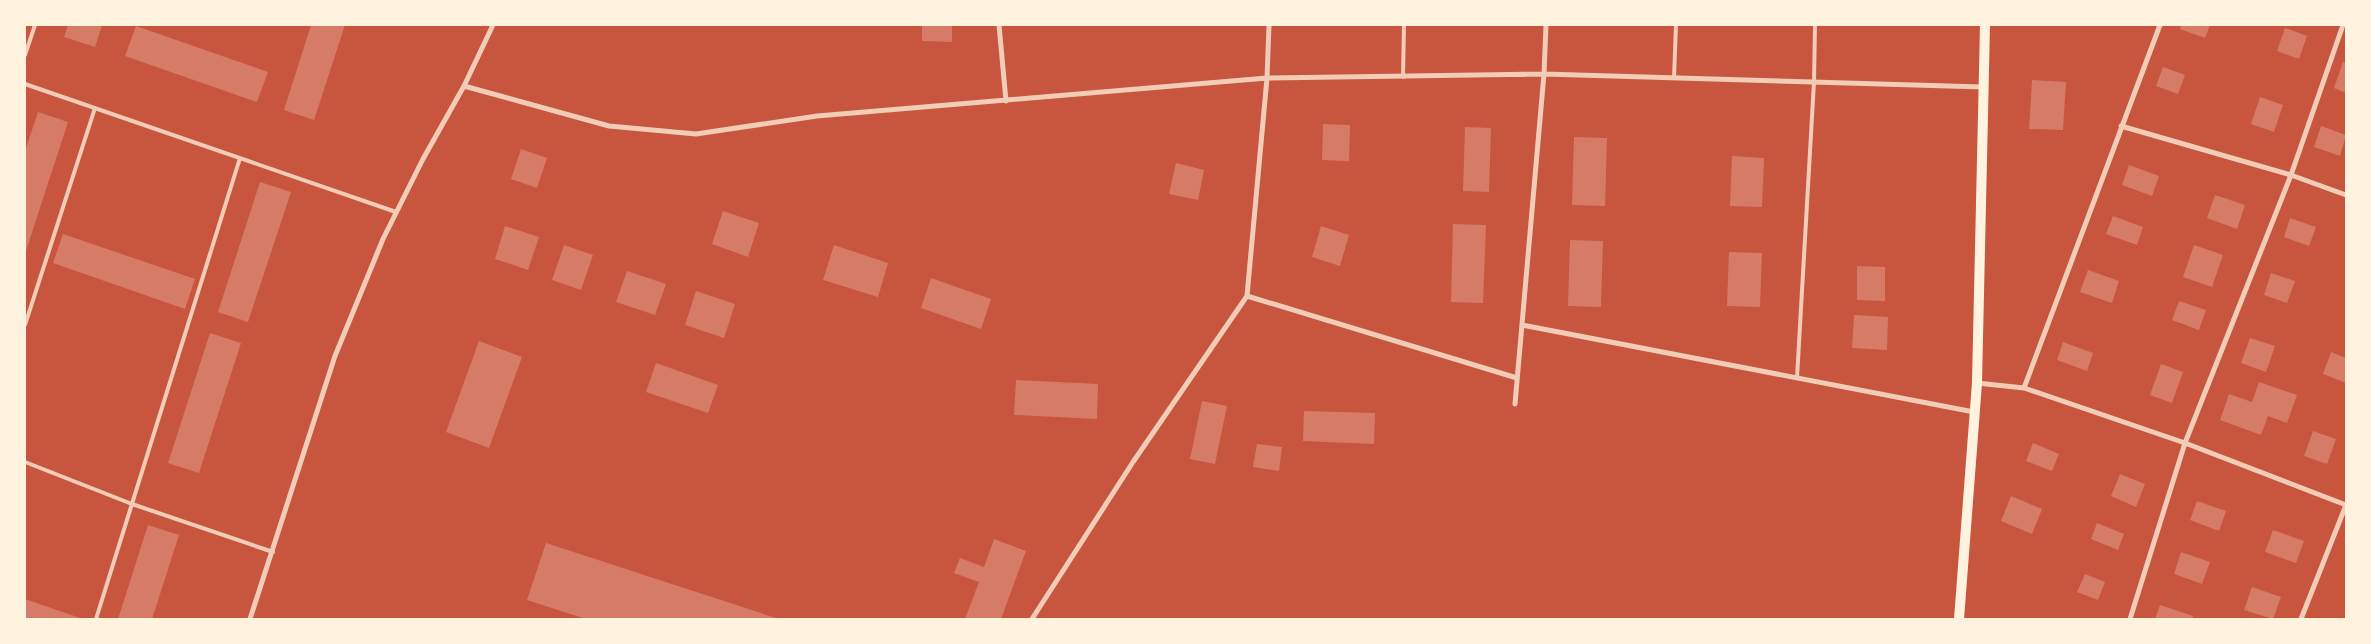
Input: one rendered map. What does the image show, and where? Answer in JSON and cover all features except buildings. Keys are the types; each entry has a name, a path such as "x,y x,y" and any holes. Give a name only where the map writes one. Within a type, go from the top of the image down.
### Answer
{"main road":[{"path":"1960,619 1977,383 1985,25"}],"street":[{"path":"250,619 335,356 396,212 422,159 464,86 493,25"},
{"path":"999,25 1006,101"},
{"path":"1032,619 1133,462 1247,296 1267,78 1269,25"},
{"path":"1515,404 1544,74 1546,25"},
{"path":"2024,388 2160,25"},
{"path":"2130,619 2185,443 2291,175 2343,25"},
{"path":"464,86 609,126 696,134 817,116 1267,78 1544,74 1983,87"},
{"path":"2121,126 2291,175 2346,195"},
{"path":"1247,296 1517,378"},
{"path":"1522,325 1975,412"},
{"path":"1977,383 2024,388 2185,443 2346,505 2302,619"}],"lane":[{"path":"25,55 35,25"},
{"path":"1403,77 1404,25"},
{"path":"1674,78 1676,25"},
{"path":"1797,378 1814,82 1815,25"},
{"path":"25,84 396,212"},
{"path":"25,325 95,108"},
{"path":"96,619 240,158"},
{"path":"25,462 132,504 272,552"}]}
